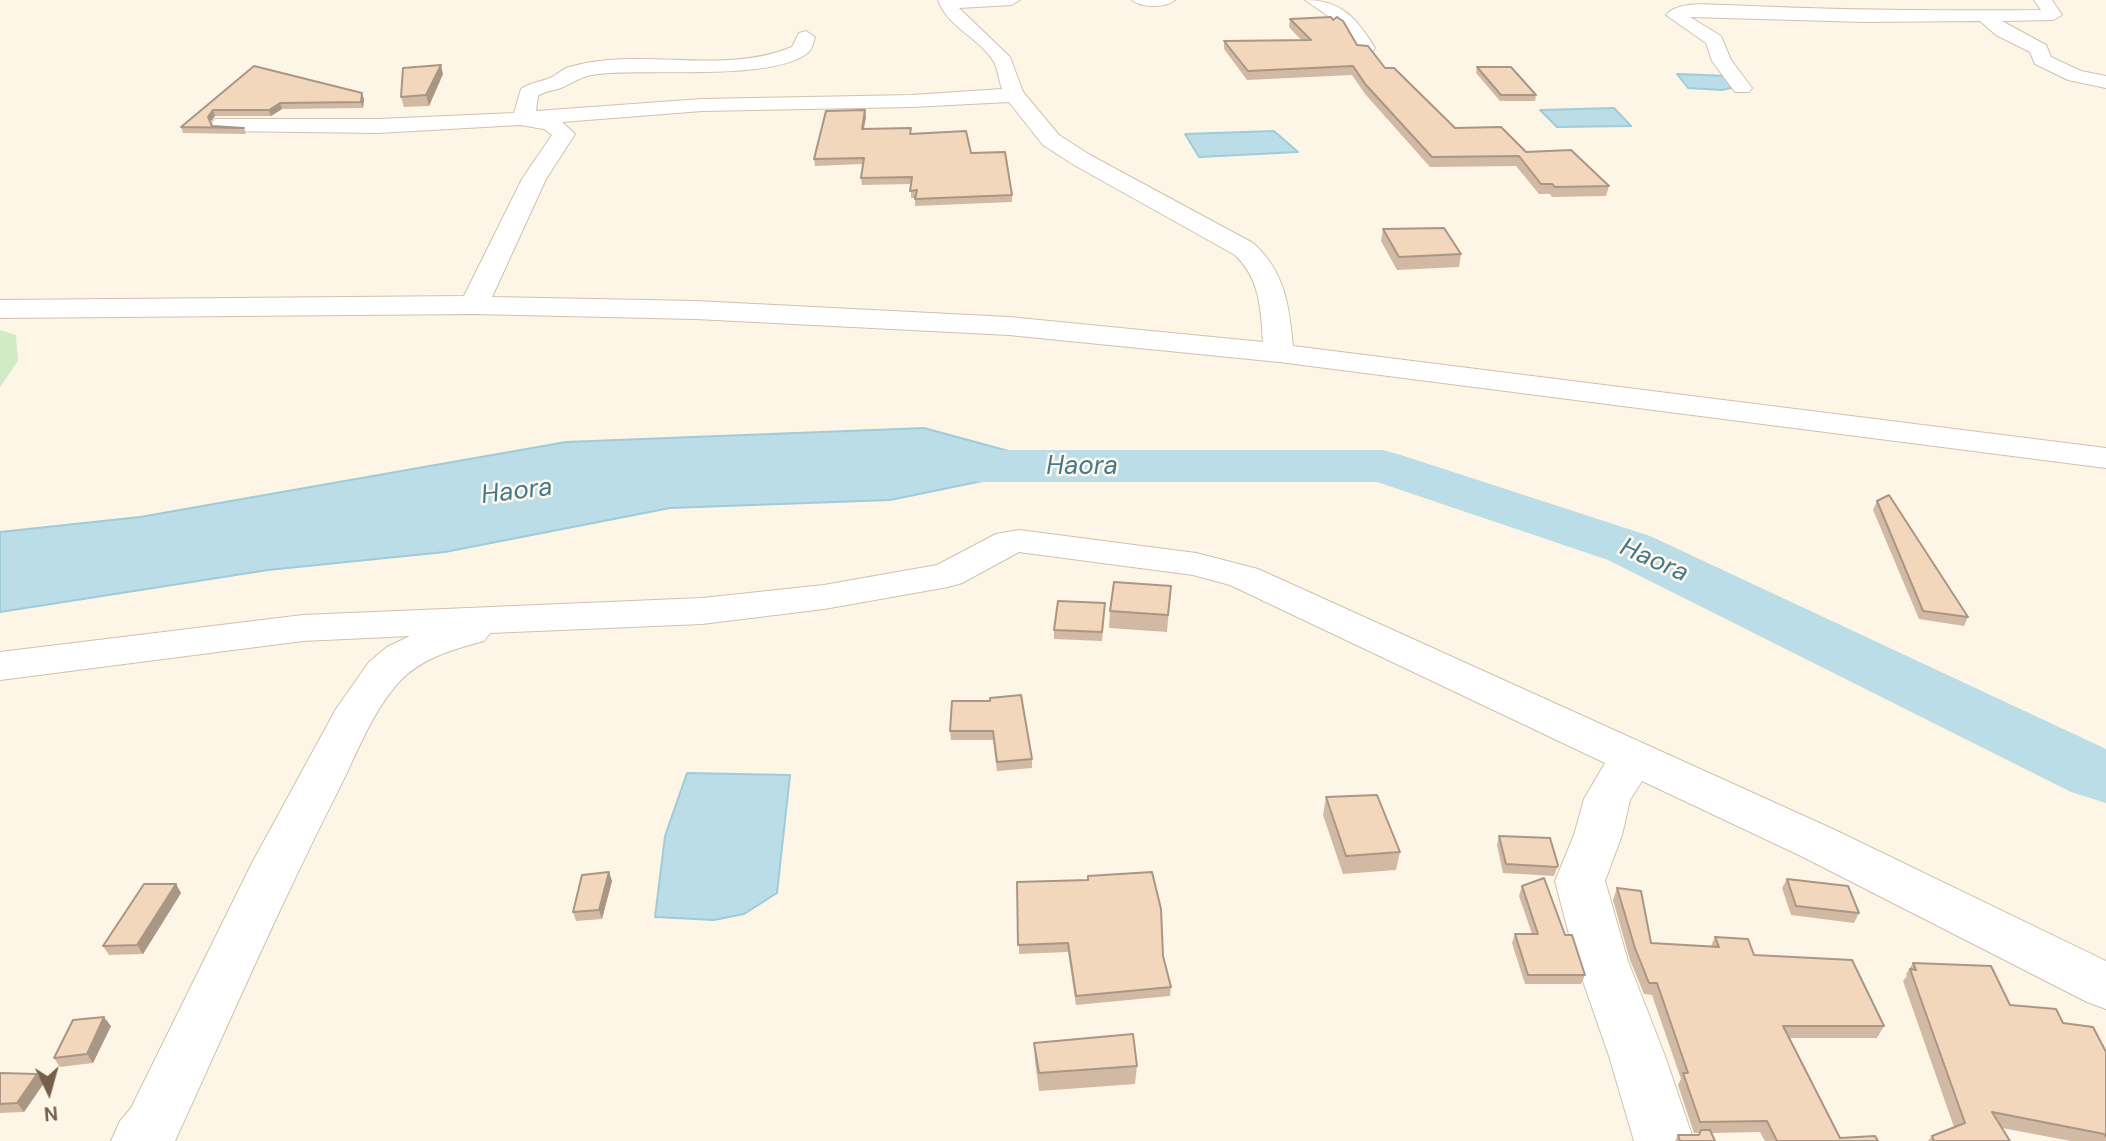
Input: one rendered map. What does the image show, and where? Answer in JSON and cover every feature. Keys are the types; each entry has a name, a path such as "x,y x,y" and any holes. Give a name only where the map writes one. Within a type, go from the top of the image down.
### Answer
{"street":[{"path":"1011,0 948,2 953,13 978,34 1003,61 1015,95 1051,140 1244,249 1258,260 1267,272 1279,353"},
{"path":"1141,0 1166,0"},
{"path":"1314,0 1351,24 1365,48"},
{"path":"1742,88 1721,61 1714,40 1675,15 1681,12 1710,10 1865,17 2053,15 2043,0"},
{"path":"1983,15 2008,35 2039,49 2042,60 2075,76 2106,82"},
{"path":"522,119 528,93 539,86 556,83 572,72 606,67 766,61 797,52 806,37"},
{"path":"223,124 379,126 522,119 702,104 912,101 1015,95"},
{"path":"474,305 534,179 564,134 551,124 522,119"},
{"path":"0,309 474,305 896,319 1098,334 1279,353 2106,458"},
{"path":"0,666 303,628 387,622 509,620 702,611 824,597 948,575 1009,542 1041,542 1196,564 1244,577 1633,757 1818,843 2106,986"},
{"path":"141,1141 152,1127 288,841 385,670 409,653 509,620"},
{"path":"1633,757 1607,799 1598,835 1580,881 1602,961 1637,1056 1664,1141"}],"green space":[{"path":"0,330 16,335 18,361 0,387"}],"water":[{"path":"1677,74 1730,76 1736,87 1722,90 1688,88"},
{"path":"1614,108 1631,126 1557,127 1540,110"},
{"path":"1274,131 1298,152 1199,157 1185,134"},
{"path":"924,428 1060,465 890,500 670,508 445,552 268,570 0,612 0,532 140,517 566,442"},
{"path":"687,773 790,775 777,893 744,914 714,920 655,917 665,836"}],"building":[{"path":"1331,17 1333,20 1337,17 1343,21 1357,45 1368,46 1385,68 1394,68 1455,128 1501,127 1526,152 1571,150 1609,186 1555,187 1552,184 1541,184 1519,156 1432,157 1366,85 1353,66 1248,71 1224,41 1311,40 1290,19"},
{"path":"441,65 426,95 401,97 403,68"},
{"path":"254,66 362,93 361,102 280,103 269,110 213,110 208,117 212,126 244,128 181,127"},
{"path":"1477,67 1511,67 1536,95 1501,95"},
{"path":"865,110 862,129 911,128 910,134 966,131 971,153 1005,152 1012,195 915,199 917,190 910,191 912,177 861,178 864,158 814,159 826,111"},
{"path":"1444,228 1461,254 1399,257 1383,229"},
{"path":"1889,495 1968,617 1923,611 1877,501"},
{"path":"1114,582 1171,586 1168,615 1110,611"},
{"path":"1058,601 1105,603 1102,632 1054,630"},
{"path":"1021,695 1032,759 997,762 993,731 950,731 952,701 990,701 990,698"},
{"path":"1377,795 1400,852 1346,856 1326,797"},
{"path":"1499,836 1550,838 1557,867 1506,864"},
{"path":"609,872 599,910 573,912 582,875"},
{"path":"1152,872 1161,909 1163,956 1171,987 1076,996 1068,943 1018,945 1017,882 1088,880 1088,876"},
{"path":"1544,878 1565,935 1572,935 1585,975 1528,975 1515,934 1538,934 1522,886"},
{"path":"1787,879 1848,886 1859,913 1796,906"},
{"path":"144,884 176,884 137,945 103,946"},
{"path":"1617,888 1641,891 1651,943 1719,947 1715,937 1748,939 1754,955 1852,960 1884,1026 1783,1026 1840,1138 1875,1136 1878,1141 1777,1141 1767,1121 1700,1122 1683,1073 1688,1073 1657,983 1649,983"},
{"path":"1913,963 1991,966 2010,1005 2056,1009 2063,1023 2093,1027 2106,1052 2106,1137 2104,1134 1992,1112 2010,1141 1934,1141 1932,1136 1965,1123 1910,969 1916,970"},
{"path":"104,1017 87,1054 54,1058 73,1020"},
{"path":"1133,1034 1137,1066 1039,1073 1034,1043"},
{"path":"0,1073 37,1074 17,1103 0,1104"},
{"path":"1701,1130 1710,1130 1715,1141 1680,1141 1678,1135 1699,1135"}],"waterway":[{"name":"Haora","path":"978,466 1382,466 1629,548 2106,777"}]}
